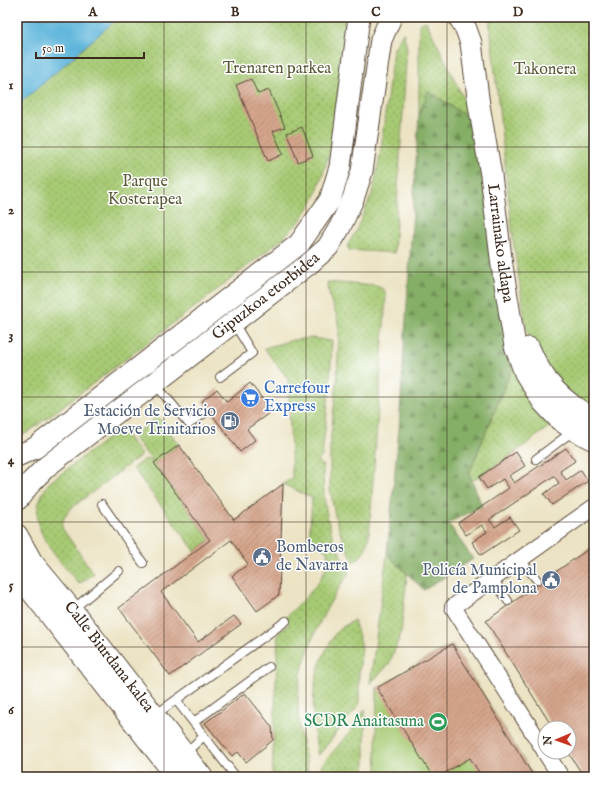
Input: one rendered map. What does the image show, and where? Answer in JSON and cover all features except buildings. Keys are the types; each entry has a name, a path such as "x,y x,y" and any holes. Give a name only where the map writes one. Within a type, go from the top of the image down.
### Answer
{"street":[{"name":"Gipuzkoa etorbidea","path":"17,456 35,448 299,244 330,200 340,167 359,17"},
{"name":"Gipuzkoa etorbidea","path":"17,503 32,481 46,467 310,263 328,247 340,227 353,199 362,171 381,40 391,17"},
{"name":"Larrainako aldapa","path":"459,17 466,29 471,43 502,266 515,346 524,373 542,402 560,420 574,430 594,440"},
{"name":"Larrainako aldapa","path":"474,17 481,42 501,173 518,304 525,339 536,365 552,387 568,403 594,419"},
{"path":"537,739 453,607 594,507"},
{"name":"Calle Biurdana kalea","path":"17,535 32,562 72,610 202,777"},
{"name":"Calle Biurdana kalea","path":"17,573 177,777"},
{"path":"550,760 561,777"}],"lane":[{"path":"220,377 252,353 234,322"},
{"path":"154,383 189,424 206,412"},
{"path":"536,459 574,430"},
{"path":"102,504 143,563"},
{"path":"520,559 537,580"},
{"path":"72,610 119,571"},
{"path":"493,579 508,601"},
{"path":"154,716 286,622"},
{"path":"194,722 269,667"},
{"path":"176,700 236,777"},
{"path":"184,754 204,736"}],"green space":[{"name":"Parque Kosterapea","path":"119,17 345,17 338,98 330,152 315,197 300,221 282,239 204,300 27,433 17,436 17,106"},
{"name":"Takonera","path":"489,17 594,17 594,414 540,365 526,328 513,239"},
{"path":"426,21 475,122 429,91 419,115 419,24"},
{"path":"403,32 407,47 394,253 349,250 347,246 356,231 372,194 380,156 393,50"},
{"path":"428,91 475,122 513,366 469,473 482,506 448,523 473,559 424,590 387,554 399,429 419,115"},
{"path":"327,282 376,286 383,289 386,296 368,541 365,550 354,562 343,541 335,516 330,489 330,444 337,381 339,331 337,316 331,302"},
{"path":"312,338 332,341 330,384 325,389 329,393 322,456 317,462 323,466 327,517 335,543 349,573 331,601 315,632 303,665 298,698 298,716 308,770 302,777 272,777 278,633 289,625 286,617 307,596 320,579 325,570 327,551 309,541 312,498 283,484 292,478 288,379 264,348 293,340"},
{"path":"513,366 551,425 516,452 472,481 469,474"},
{"path":"158,416 179,445 154,463 210,540 195,551 133,468 145,459 153,462 132,436"},
{"path":"121,428 141,455 69,510 63,520 62,528 94,574 79,584 60,562 44,538 39,525 38,512 41,498 49,483"},
{"path":"387,554 407,574 401,634 389,664 370,684"},
{"path":"354,620 362,647 359,673 359,705 318,756 313,713 315,684 318,670 323,656 336,633 339,629"},
{"name":"SCDR Anaitasuna","path":"452,644 534,777 378,777 376,755 377,688"},
{"path":"365,709 365,777 323,777 321,766 350,732"}],"water":[{"path":"23,17 119,17 17,106 17,22"}],"place":[{"name":"Carrefour Express","path":"250,398"},
{"name":"Estación de Servicio Moeve Trinitarios","path":"230,421"},
{"name":"Bomberos de Navarra","path":"262,557"},
{"name":"Policía Municipal de Pamplona","path":"551,580"},
{"name":"SCDR Anaitasuna","path":"438,722"}],"park label":[{"name":"Trenaren parkea","path":"277,69"}]}
